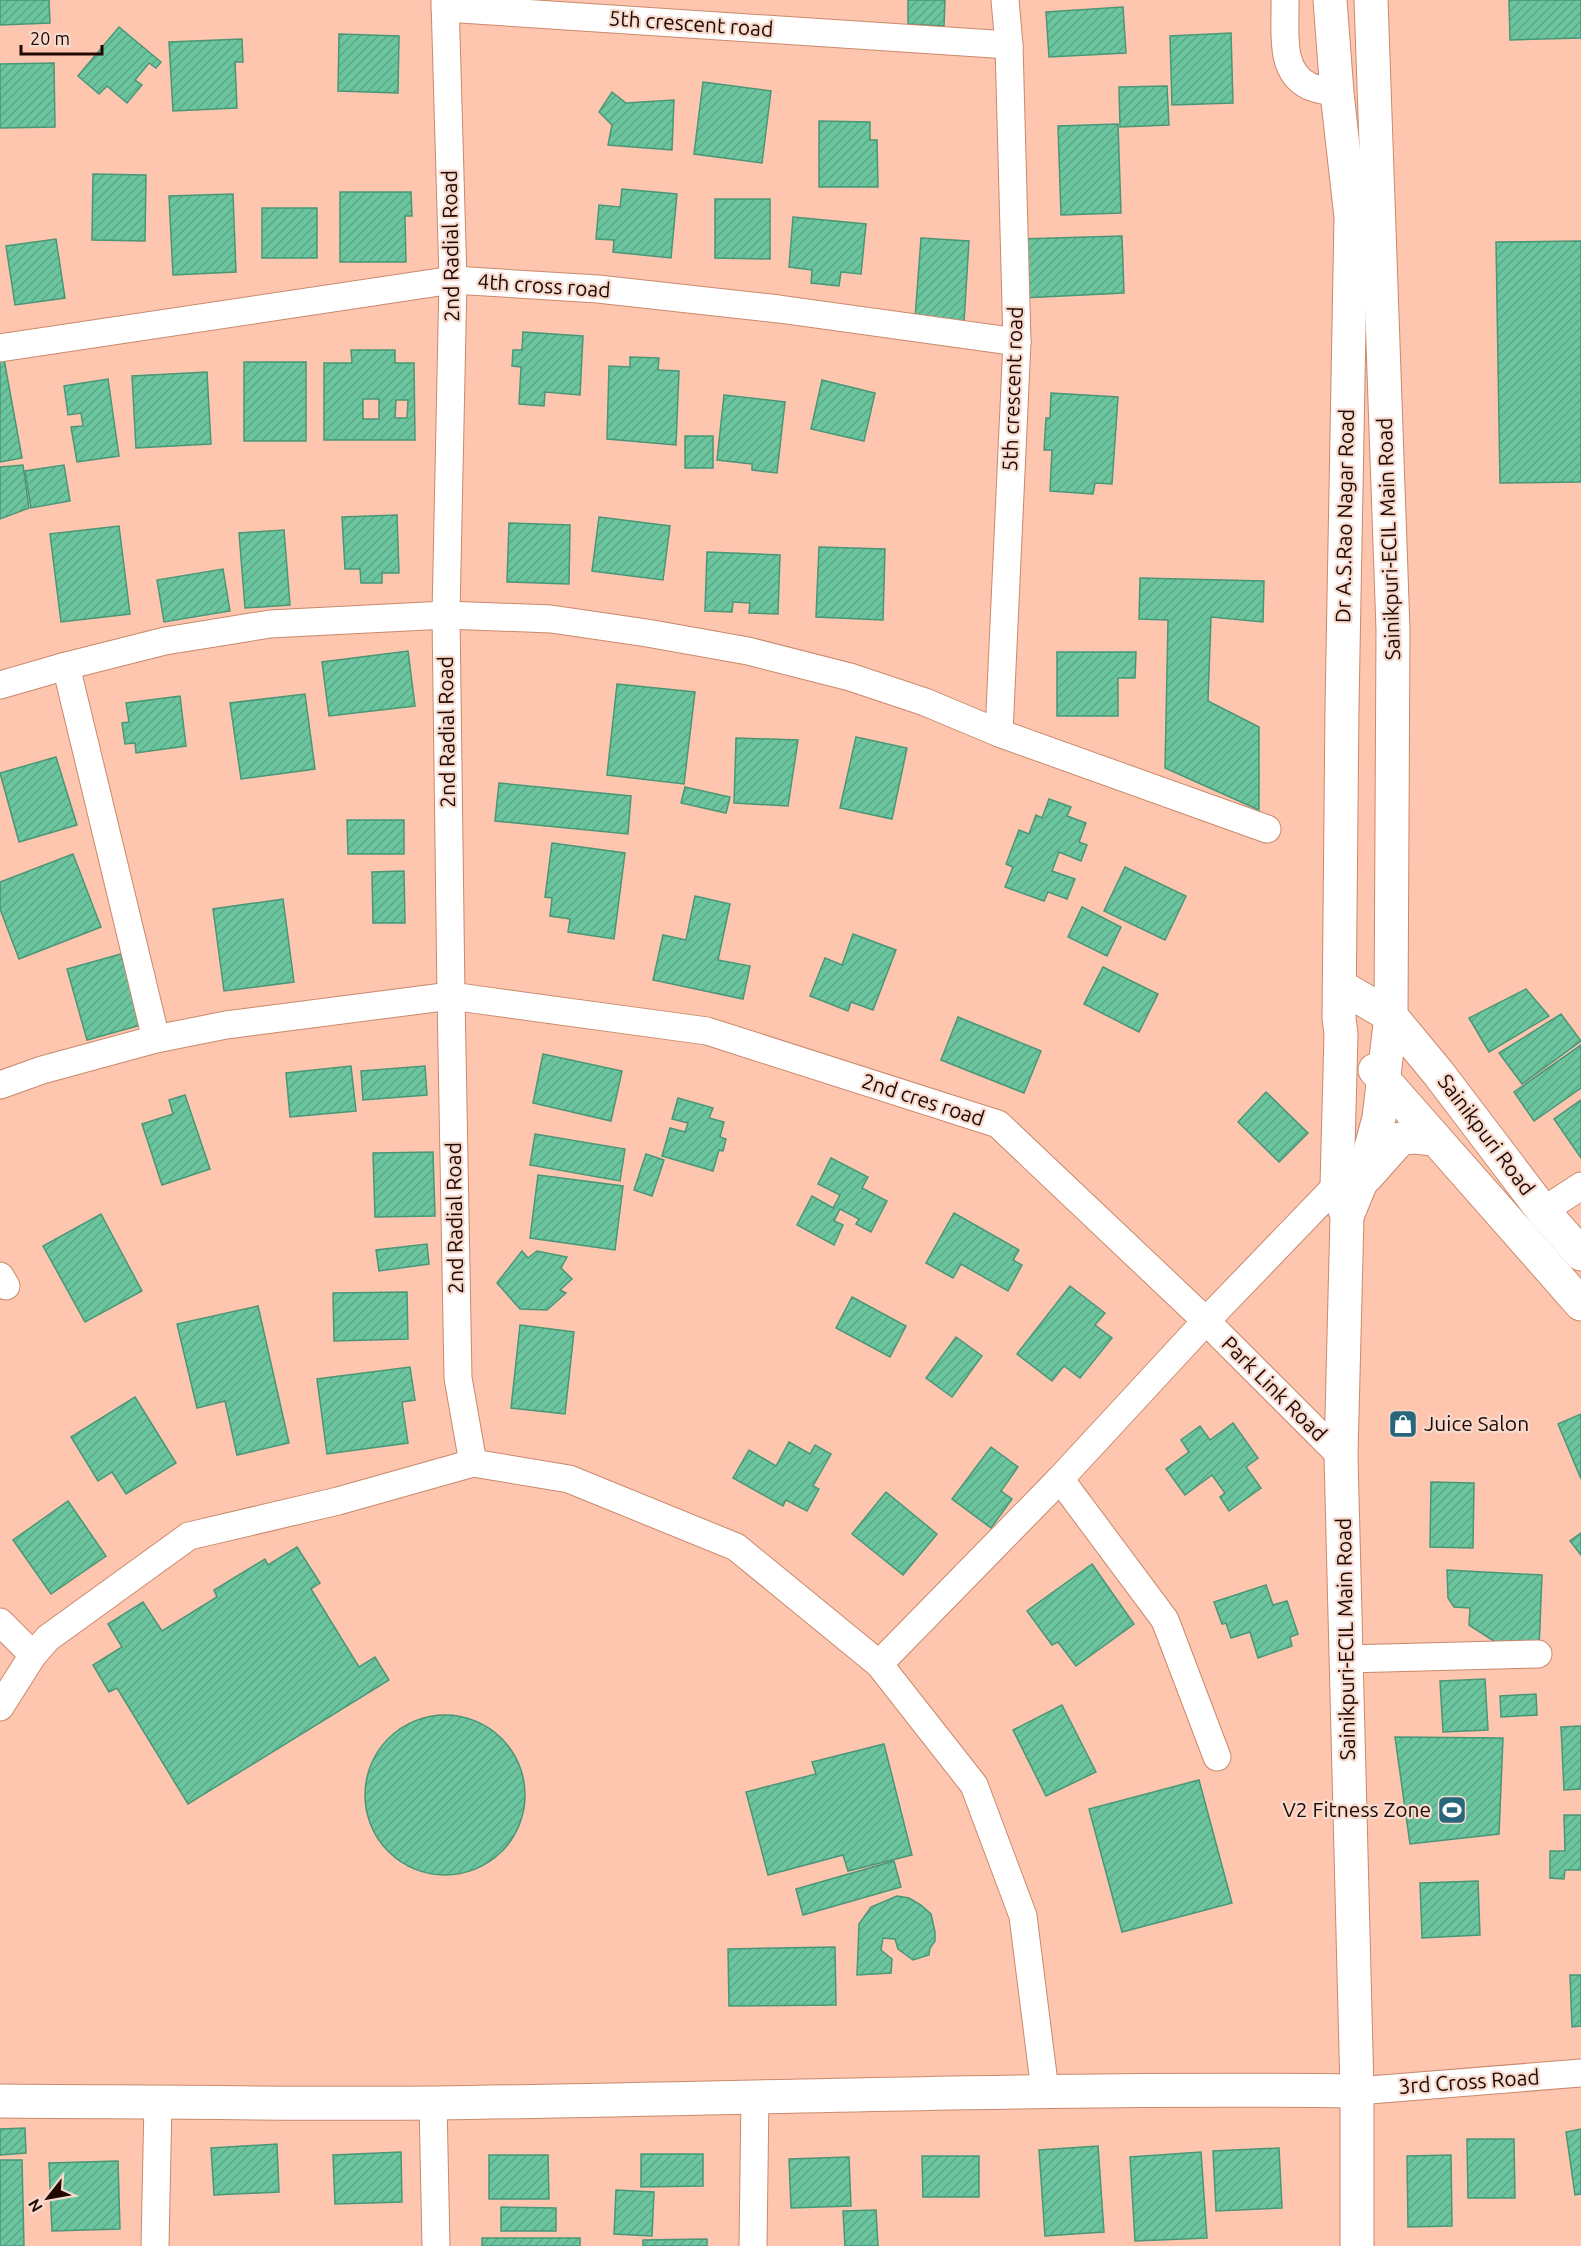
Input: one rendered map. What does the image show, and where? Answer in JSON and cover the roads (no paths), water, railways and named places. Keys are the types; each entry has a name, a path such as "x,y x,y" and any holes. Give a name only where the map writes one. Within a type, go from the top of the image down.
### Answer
{"main road":[{"name":"Dr A.S.Rao Nagar Road","path":"1330,0 1337,93 1351,217 1342,707 1341,1034"},
{"name":"Sainikpuri-ECIL Main Road","path":"1350,1183 1379,1118 1391,1017 1393,630 1371,0"},
{"name":"Sainikpuri Road","path":"1340,986 1391,1017 1439,1074 1543,1211 1581,1254"},
{"name":"Sainikpuri-ECIL Main Road","path":"1341,1034 1350,1183 1347,1216 1341,1456 1357,2091 1357,2246"},
{"name":"Sainikpuri Road","path":"1341,1034 1581,1304"},
{"path":"1350,1183 1400,1140 1414,1137 1434,1139"},
{"path":"0,2101 434,2103 1045,2091 1204,2089 1357,2091"}],"street":[{"name":"5th crescent road","path":"999,733 1017,342 1009,45 1005,0"},
{"path":"1285,0 1287,61 1295,77 1310,87 1337,93"},
{"name":"5th crescent road","path":"445,4 1009,45"},
{"name":"2nd Radial Road","path":"445,4 453,280 446,615 458,1378 473,1463"},
{"name":"4th cross road","path":"0,348 453,280 598,289 767,307 1017,342"},
{"path":"0,685 165,641 270,624 446,615 551,619 748,651 850,677 925,702 999,733 1267,829"},
{"path":"66,666 156,1039"},
{"name":"2nd cres road","path":"0,1086 42,1070 156,1039 226,1025 451,996 707,1031 998,1124 1206,1322"},
{"path":"879,1664 1060,1479 1206,1322 1350,1183"},
{"path":"1543,1211 1581,1186"},
{"name":"Park Link Road","path":"1206,1322 1341,1456"},
{"path":"0,1707 33,1655 48,1638 189,1536 338,1501 473,1463 569,1479 736,1547 879,1664 974,1785 1023,1916 1045,2091"},
{"path":"1060,1479 1165,1620 1217,1757"},
{"path":"0,1622 33,1655"},
{"path":"1347,1659 1538,1654"},
{"name":"3rd Cross Road","path":"1357,2091 1581,2073"},
{"path":"753,2246 755,2096"},
{"path":"155,2246 158,2102"},
{"path":"434,2103 436,2246"}],"place":[{"name":"Juice Salon","path":"1403,1424"},
{"name":"V2 Fitness Zone","path":"1452,1810"}]}
